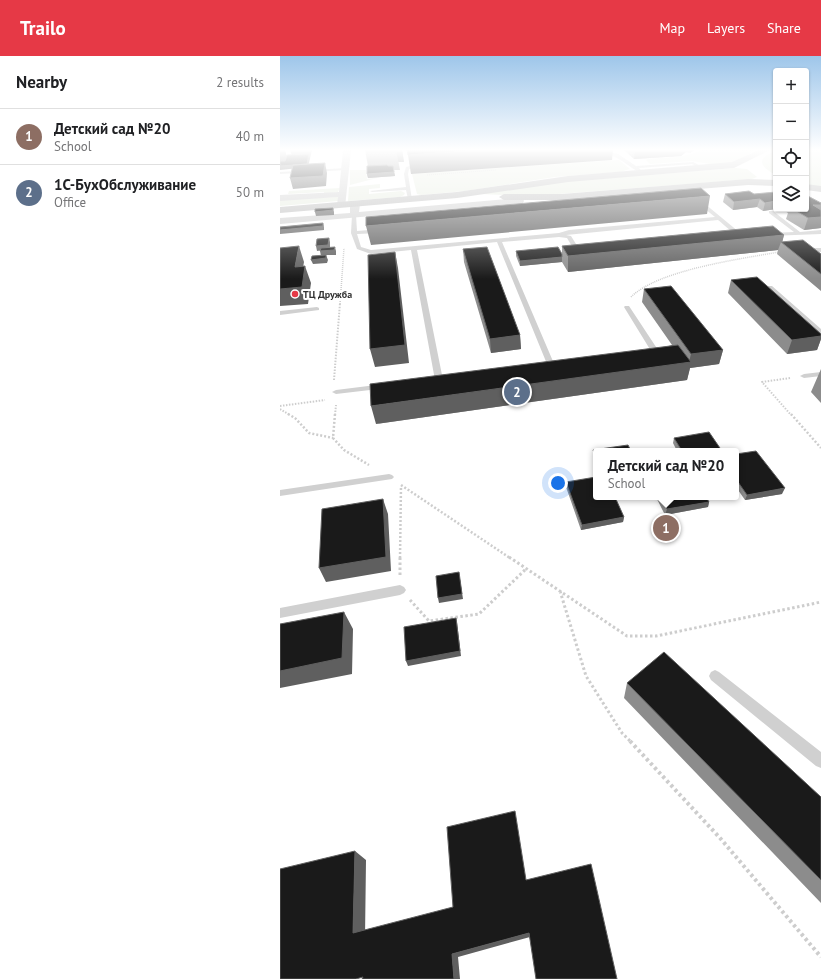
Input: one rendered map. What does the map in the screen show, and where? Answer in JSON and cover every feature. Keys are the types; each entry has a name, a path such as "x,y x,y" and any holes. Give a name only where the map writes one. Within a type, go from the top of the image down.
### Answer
{"main road":[{"path":"280,210 469,193"},
{"path":"457,195 526,198 613,193"}],"street":[{"path":"280,198 343,194 342,205"},
{"path":"280,221 520,201"},
{"path":"354,215 355,204"}],"lane":[{"path":"409,193 410,199"},
{"path":"692,195 737,233 751,236 735,237"},
{"path":"693,203 701,203"},
{"path":"771,212 800,234"},
{"path":"354,215 354,231 359,248 371,252 499,241 559,235 569,232 719,218"},
{"path":"354,231 385,230"},
{"path":"764,236 821,232"},
{"path":"559,235 569,237 578,252"},
{"path":"778,236 793,242"},
{"path":"499,241 555,365 536,368"},
{"path":"807,247 814,250 821,256"},
{"path":"414,249 438,380"},
{"path":"814,250 821,250"},
{"path":"568,252 585,251"},
{"path":"770,287 821,333"},
{"path":"627,307 656,353 641,354"},
{"path":"280,313 317,309"},
{"path":"804,376 821,374"},
{"path":"336,395 391,386"},
{"path":"280,493 389,477"},
{"path":"280,613 400,590"},
{"path":"715,676 821,761"}],"path":[{"path":"333,438 336,395 334,383 343,252 345,234 354,231"},
{"path":"627,307 632,297 639,289 678,273 733,260 780,252 790,249 793,242"},
{"path":"804,376 762,382 821,448"},
{"path":"280,408 336,395"},
{"path":"280,408 295,418 309,433 333,438 344,450 389,477 627,636 656,636 821,602"},
{"path":"401,486 400,590 429,621 479,614 526,569"},
{"path":"560,591 586,676 622,733 720,838 821,957"}],"shaded area":[{"path":"349,193 405,193 400,197 348,201"},
{"path":"417,193 442,193 421,195"},
{"path":"487,193 568,193 530,196 481,194"},
{"path":"338,197 338,201 280,206 280,200"}],"building":[{"path":"642,193 707,193 710,196 366,226 366,217"},
{"path":"773,193 773,202 765,203 760,199 734,202 725,194"},
{"path":"809,197 821,203 821,205 813,205 821,210 821,217 808,218 798,212 809,212"},
{"path":"333,208 333,210 315,212 315,209"},
{"path":"323,223 323,226 280,230 280,227"},
{"path":"773,226 784,235 568,256 562,246"},
{"path":"329,238 328,245 316,246 317,239"},
{"path":"803,240 821,254 821,274 781,242"},
{"path":"299,246 295,267 305,266 302,287 280,289 280,248"},
{"path":"335,247 334,250 320,251 321,248"},
{"path":"487,247 520,335 490,339 463,249"},
{"path":"558,247 562,257 520,261 516,251"},
{"path":"395,252 405,345 370,349 368,255"},
{"path":"326,255 326,258 311,260 312,256"},
{"path":"757,277 821,334 821,336 792,340 731,280"},
{"path":"671,286 723,350 691,354 644,289"},
{"path":"678,345 691,362 371,406 370,384"},
{"path":"709,432 720,448 680,448 674,438"},
{"path":"628,445 630,448 607,448"},
{"path":"756,451 785,488 747,495 739,483 739,454"},
{"path":"593,478 593,500 616,500 624,517 582,525 566,482"},
{"path":"383,499 386,557 319,568 322,509"},
{"path":"662,500 708,500 709,502 667,509"},
{"path":"459,572 462,594 438,598 436,576"},
{"path":"344,612 342,658 280,671 280,624"},
{"path":"456,618 460,651 406,661 404,627"},
{"path":"664,652 821,797 821,880 627,683"},
{"path":"515,811 526,880 591,864 617,979 536,979 529,933 452,954 454,979 362,979 363,977 356,979 280,979 280,869 355,851 353,933 453,907 447,827"}],"place":[{"name":"ТЦ Дружба","path":"295,294"},
{"name":"1С-БухОбслуживание","path":"517,392"},
{"name":"Детский сад №20","path":"666,528"}]}
